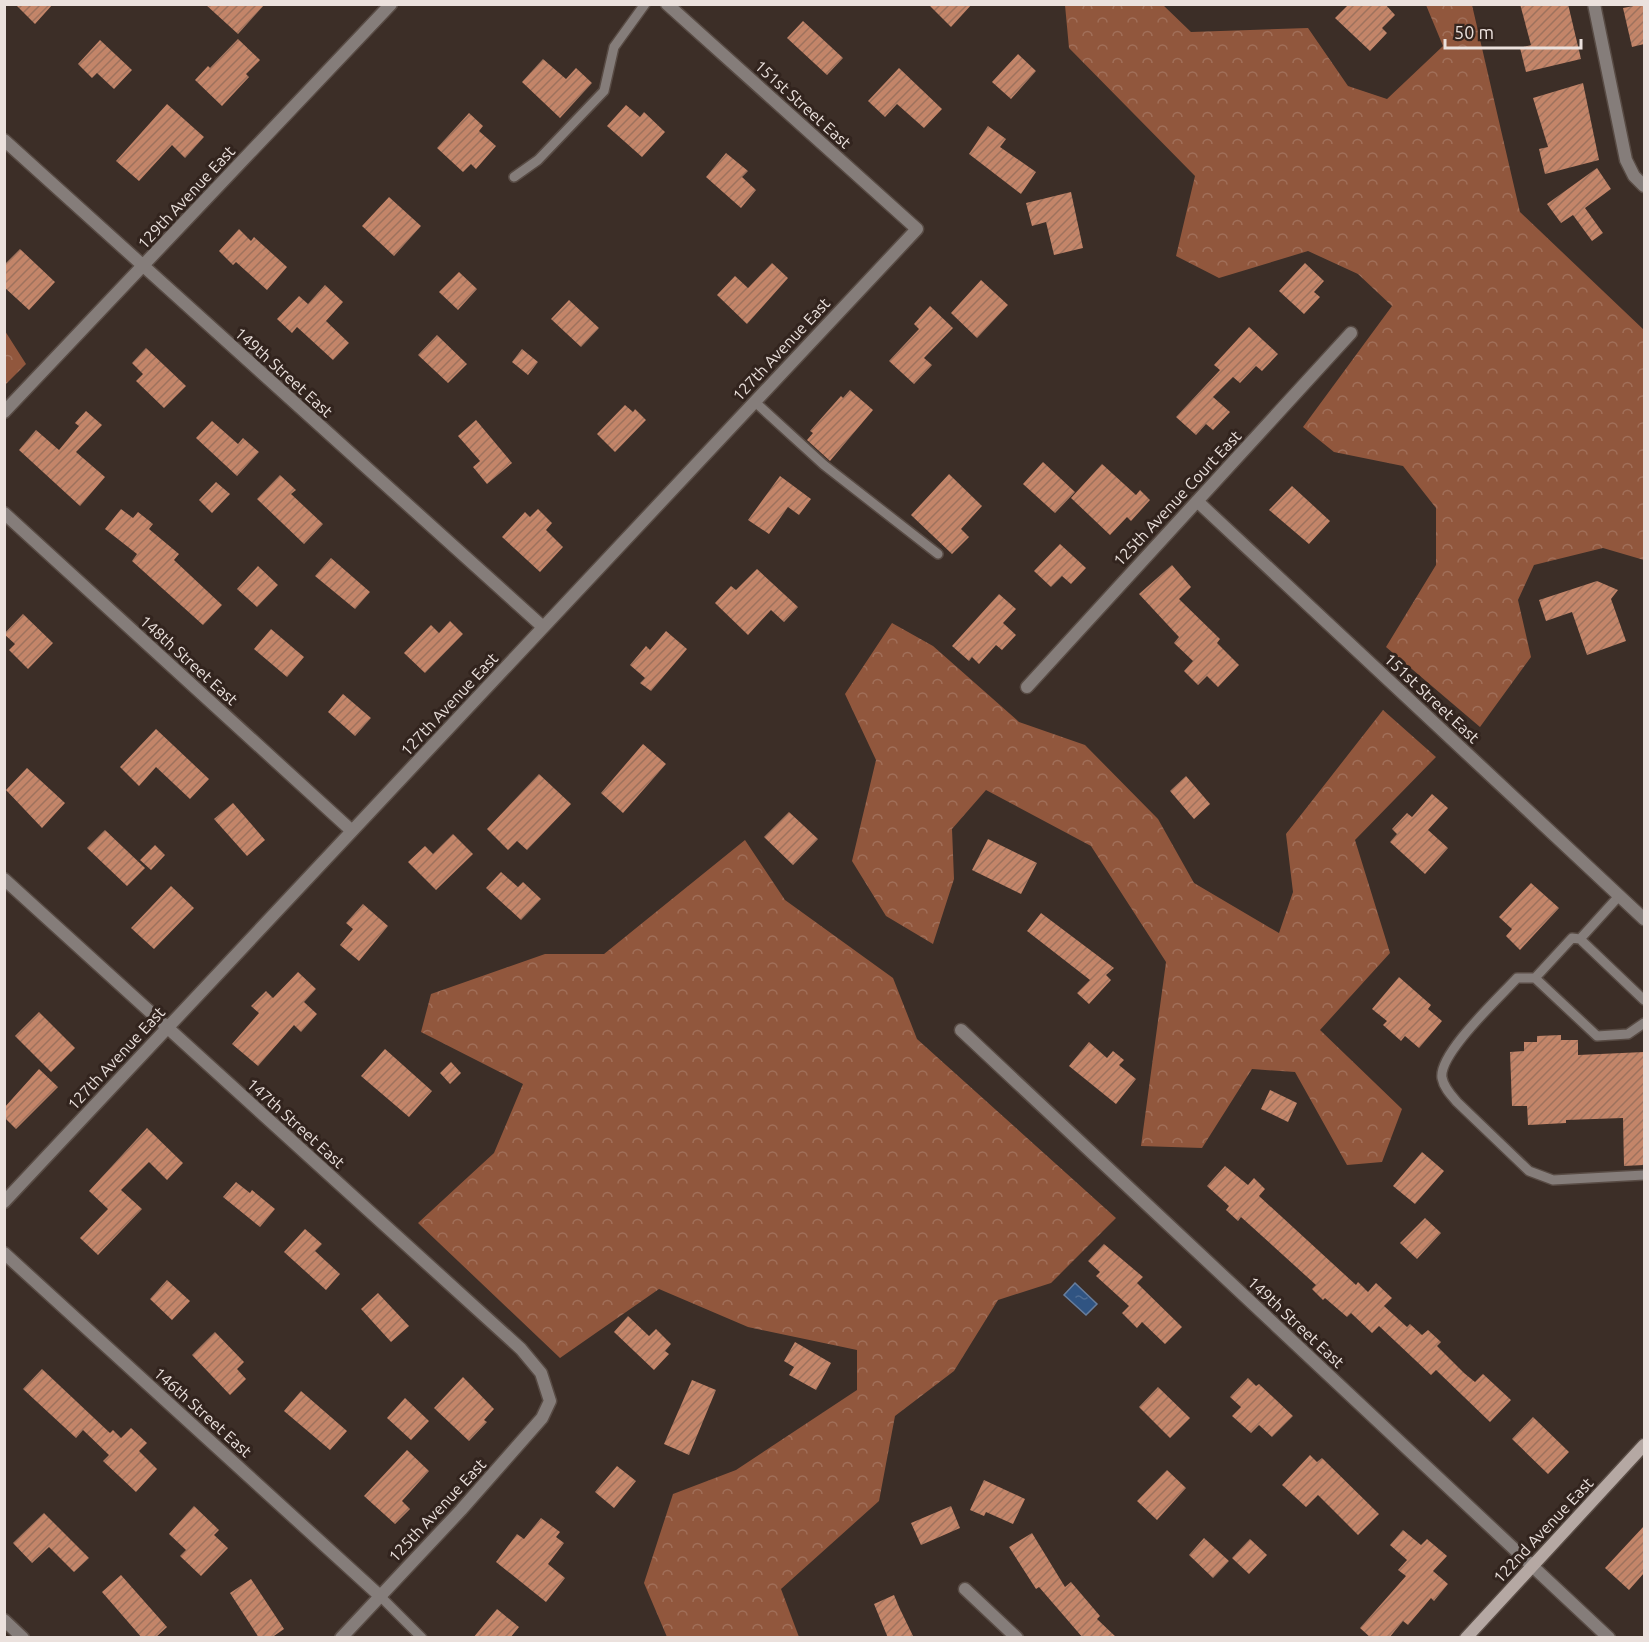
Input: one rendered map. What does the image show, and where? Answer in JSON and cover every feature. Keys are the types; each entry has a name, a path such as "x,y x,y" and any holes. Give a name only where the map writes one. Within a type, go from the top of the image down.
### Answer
{"main road":[{"name":"122nd Avenue East","path":"1466,1638 1644,1445"}],"street":[{"name":"129th Avenue East","path":"4,412 391,4"},
{"name":"151st Street East","path":"667,4 917,229"},
{"path":"1594,4 1626,160 1634,176 1644,186"},
{"name":"149th Street East","path":"4,140 543,627"},
{"name":"127th Avenue East","path":"4,1202 917,229"},
{"name":"125th Avenue Court East","path":"1027,687 1351,333"},
{"name":"151st Street East","path":"1197,501 1644,919"},
{"name":"148th Street East","path":"4,513 352,831"},
{"name":"147th Street East","path":"4,879 521,1349 541,1373 550,1401"},
{"name":"149th Street East","path":"961,1030 1608,1638"},
{"name":"146th Street East","path":"4,1253 380,1596"},
{"name":"125th Avenue East","path":"341,1638 542,1418 550,1401"},
{"path":"964,1589 1017,1638"},
{"path":"4,1620 23,1638"}],"lane":[{"path":"514,177 538,160 604,91 614,47 645,4"},
{"path":"755,402 824,465 938,554"},
{"path":"1580,939 1620,896"},
{"path":"1535,978 1572,938 1580,939 1644,1000"},
{"path":"1644,1023 1628,1034 1597,1036 1535,978 1517,978 1449,1055 1442,1078 1447,1090 1528,1171 1553,1180 1644,1175"},
{"path":"380,1596 422,1638"}],"green space":[{"path":"1065,5 1163,5 1191,32 1308,28 1348,86 1387,99 1443,46 1426,5 1472,5 1520,212 1644,330 1644,560 1603,548 1534,565 1518,600 1531,657 1480,727 1386,647 1436,565 1436,508 1403,466 1334,452 1303,427 1392,306 1358,274 1308,251 1219,278 1176,256 1195,176 1069,48"},
{"path":"5,331 26,364 4,385"},
{"path":"892,623 933,646 1019,722 1085,745 1158,819 1194,883 1279,933 1293,892 1286,834 1383,710 1436,757 1355,840 1390,953 1320,1030 1402,1109 1382,1162 1347,1165 1295,1072 1252,1069 1202,1148 1141,1146 1166,962 1091,846 986,790 952,829 954,879 933,944 886,916 852,861 876,760 845,694"},
{"path":"745,840 785,900 893,978 917,1039 1116,1218 1051,1283 998,1300 954,1371 895,1416 879,1501 781,1589 799,1637 667,1637 644,1583 673,1494 736,1470 857,1390 857,1350 748,1327 659,1289 560,1358 418,1223 494,1153 523,1084 421,1032 431,994 545,954 604,954"}],"water":[{"path":"1075,1283 1097,1304 1086,1315 1064,1295"}],"building":[{"path":"15,4 53,4 35,24"},
{"path":"205,4 265,4 238,34"},
{"path":"928,4 972,4 951,27"},
{"path":"1349,4 1385,4 1395,15 1382,28 1387,33 1370,51 1335,18"},
{"path":"1520,4 1568,4 1581,59 1526,72 1520,48 1531,45"},
{"path":"1644,4 1644,44 1632,47 1623,8"},
{"path":"803,21 843,58 827,75 787,38"},
{"path":"238,39 260,60 246,74 249,77 222,106 195,80"},
{"path":"100,40 132,70 114,89 97,73 92,78 78,64"},
{"path":"1018,54 1036,71 1011,99 992,82"},
{"path":"543,59 566,79 576,68 592,83 560,118 522,82"},
{"path":"899,68 942,109 924,128 897,104 885,117 868,101"},
{"path":"1583,83 1599,160 1545,174 1539,149 1548,147 1533,98"},
{"path":"167,104 204,137 185,158 172,145 139,181 116,161"},
{"path":"626,105 640,117 644,112 665,132 642,157 607,126"},
{"path":"469,113 483,126 479,131 496,146 476,169 471,164 463,172 437,148"},
{"path":"988,126 1006,139 1000,147 1036,172 1021,194 969,154"},
{"path":"726,153 748,171 742,177 756,190 741,208 706,177"},
{"path":"1597,168 1611,189 1585,208 1603,233 1592,241 1573,215 1561,223 1547,204"},
{"path":"1071,192 1083,248 1054,255 1046,222 1032,226 1026,203"},
{"path":"389,197 421,226 394,256 362,226"},
{"path":"239,229 251,241 254,237 287,267 267,290 236,262 233,265 219,251"},
{"path":"20,249 55,282 29,310 4,287 4,265"},
{"path":"772,263 788,278 747,324 717,295 735,276 748,288"},
{"path":"1305,263 1324,281 1314,292 1320,297 1304,314 1279,291"},
{"path":"459,272 477,289 458,310 439,292"},
{"path":"981,280 1008,305 977,338 951,313"},
{"path":"325,285 343,302 326,321 349,343 333,360 297,327 292,333 277,319 299,296 308,304"},
{"path":"569,300 599,328 581,347 551,319"},
{"path":"930,306 953,328 924,358 932,365 914,384 889,361 919,329 914,324"},
{"path":"1249,327 1278,354 1262,371 1256,366 1240,383 1233,377 1213,397 1230,412 1213,430 1206,424 1196,435 1176,417 1220,370 1214,365"},
{"path":"437,335 467,364 448,383 418,355"},
{"path":"146,348 186,386 164,408 136,381 143,374 132,363"},
{"path":"522,349 538,362 528,375 512,362"},
{"path":"850,390 873,410 830,461 807,440 813,433 810,431 841,396 843,398"},
{"path":"625,405 633,412 635,409 646,420 615,452 597,434"},
{"path":"86,411 102,425 76,452 105,477 80,506 19,450 36,430 59,450 79,426 75,423"},
{"path":"476,420 512,463 487,484 473,467 480,461 458,436"},
{"path":"212,421 238,444 243,438 259,452 237,476 196,438"},
{"path":"1043,462 1075,492 1055,513 1023,484"},
{"path":"1102,464 1136,495 1140,490 1150,500 1131,521 1127,517 1110,535 1071,498"},
{"path":"949,474 982,506 961,529 969,537 952,554 911,515"},
{"path":"280,475 296,490 291,494 323,524 304,544 257,499"},
{"path":"780,476 811,499 799,515 788,507 769,534 748,520"},
{"path":"216,482 230,494 212,513 199,500"},
{"path":"1292,486 1330,521 1309,544 1269,510"},
{"path":"121,509 133,518 138,512 153,524 149,529 179,554 174,560 222,605 203,625 132,561 137,554 105,529"},
{"path":"538,509 552,523 546,530 563,547 540,572 502,537 525,512 530,517"},
{"path":"1060,544 1086,568 1071,584 1062,576 1051,587 1034,571"},
{"path":"331,558 370,592 355,609 315,576"},
{"path":"1172,565 1191,587 1179,599 1220,639 1217,643 1239,665 1218,687 1207,676 1198,685 1184,671 1193,661 1174,643 1179,637 1139,594"},
{"path":"258,566 278,585 257,607 237,589"},
{"path":"757,569 798,607 784,622 771,610 748,635 715,603 731,586 736,590"},
{"path":"1597,581 1618,590 1611,599 1626,641 1587,655 1572,612 1546,621 1539,600"},
{"path":"999,594 1016,609 1003,623 1016,635 1002,650 996,645 979,664 972,657 969,661 952,646"},
{"path":"23,614 53,643 28,669 9,650 15,644 4,634"},
{"path":"450,621 463,634 425,673 404,653 431,625 439,633"},
{"path":"271,629 304,657 287,677 254,649"},
{"path":"666,631 687,649 651,691 640,683 645,678 630,665 646,646 650,650"},
{"path":"343,694 371,718 355,736 328,712"},
{"path":"156,729 209,779 190,799 156,767 139,786 120,767"},
{"path":"643,744 666,764 623,813 601,793"},
{"path":"27,768 65,803 42,828 6,790"},
{"path":"539,774 571,804 527,850 517,841 508,850 487,829"},
{"path":"1186,776 1210,804 1194,819 1170,791"},
{"path":"1432,794 1448,808 1428,830 1448,848 1425,874 1390,842 1397,834 1392,829 1407,813 1412,817"},
{"path":"233,803 265,840 247,856 214,819"},
{"path":"789,812 818,839 793,865 764,837"},
{"path":"105,830 145,868 127,886 87,848"},
{"path":"453,834 473,854 436,890 408,862 425,846 433,854"},
{"path":"988,839 1037,863 1021,894 972,870"},
{"path":"155,845 165,855 151,870 140,860"},
{"path":"501,872 518,887 523,882 541,899 521,920 486,888"},
{"path":"1531,883 1559,908 1520,950 1506,936 1512,929 1499,917"},
{"path":"171,886 194,908 154,949 131,928"},
{"path":"363,904 388,926 359,961 340,945 353,929 346,923"},
{"path":"1041,913 1114,968 1106,975 1111,980 1089,1004 1077,993 1090,980 1027,931"},
{"path":"298,972 316,989 304,1002 317,1014 301,1032 294,1025 258,1066 232,1044 259,1013 251,1006 266,991 273,998"},
{"path":"1399,977 1431,1005 1428,1009 1442,1021 1419,1048 1405,1036 1401,1041 1383,1025 1387,1021 1372,1009"},
{"path":"39,1012 75,1048 51,1072 15,1036"},
{"path":"1561,1035 1561,1040 1578,1040 1578,1055 1644,1052 1644,1165 1624,1166 1623,1118 1566,1120 1566,1123 1528,1125 1527,1106 1512,1106 1510,1052 1524,1051 1524,1042 1537,1042 1537,1036"},
{"path":"1089,1042 1107,1058 1113,1051 1124,1060 1119,1065 1136,1079 1116,1104 1069,1066"},
{"path":"385,1049 432,1091 409,1117 361,1076"},
{"path":"451,1062 461,1073 450,1084 440,1073"},
{"path":"39,1069 58,1087 16,1129 4,1117 4,1108"},
{"path":"1270,1090 1297,1103 1288,1122 1261,1109"},
{"path":"147,1128 183,1163 167,1180 149,1162 121,1190 142,1209 98,1255 80,1238 108,1209 89,1191"},
{"path":"1422,1152 1444,1171 1415,1204 1393,1186"},
{"path":"1225,1166 1248,1185 1254,1178 1265,1189 1259,1196 1356,1285 1358,1282 1368,1292 1376,1283 1392,1298 1384,1306 1407,1327 1410,1324 1422,1335 1428,1330 1441,1342 1437,1346 1464,1373 1475,1382 1483,1374 1511,1400 1490,1422 1436,1370 1431,1375 1379,1326 1372,1333 1351,1313 1347,1317 1325,1298 1323,1300 1312,1289 1316,1285 1241,1217 1238,1221 1226,1210 1229,1206 1207,1186"},
{"path":"236,1182 250,1193 252,1190 275,1209 260,1227 223,1197"},
{"path":"1425,1218 1441,1233 1417,1259 1400,1243"},
{"path":"305,1229 322,1244 315,1251 340,1274 326,1290 284,1252"},
{"path":"1104,1244 1143,1277 1137,1283 1182,1327 1165,1344 1142,1322 1137,1328 1122,1313 1129,1306 1096,1276 1100,1272 1088,1261"},
{"path":"167,1280 190,1301 172,1320 150,1299"},
{"path":"378,1293 409,1326 391,1342 361,1309"},
{"path":"628,1316 649,1336 656,1329 671,1344 665,1351 669,1354 654,1370 614,1332"},
{"path":"215,1332 244,1362 237,1369 246,1379 230,1395 192,1355"},
{"path":"795,1342 831,1363 816,1390 789,1375 794,1367 784,1361"},
{"path":"42,1369 110,1433 113,1430 121,1438 131,1428 147,1443 139,1451 157,1469 136,1492 103,1461 109,1455 83,1430 76,1438 23,1389"},
{"path":"463,1377 494,1409 484,1420 487,1422 469,1441 434,1408"},
{"path":"1248,1378 1256,1386 1259,1384 1293,1416 1272,1437 1259,1425 1251,1433 1232,1416 1241,1407 1230,1397"},
{"path":"692,1380 716,1390 689,1455 664,1444"},
{"path":"1158,1387 1190,1418 1170,1438 1139,1407"},
{"path":"301,1391 347,1431 330,1450 284,1411"},
{"path":"405,1398 429,1421 411,1440 387,1418"},
{"path":"1533,1417 1569,1452 1548,1474 1512,1439"},
{"path":"407,1450 429,1471 402,1501 410,1509 395,1524 364,1496"},
{"path":"1310,1455 1317,1462 1322,1458 1379,1514 1358,1535 1318,1495 1306,1507 1282,1485"},
{"path":"617,1466 636,1481 614,1508 595,1492"},
{"path":"1167,1470 1186,1488 1157,1520 1137,1501"},
{"path":"984,1480 1025,1499 1013,1524 986,1512 984,1516 970,1510"},
{"path":"194,1506 219,1530 214,1535 228,1548 201,1576 180,1556 186,1550 169,1534"},
{"path":"951,1506 960,1528 921,1545 911,1523"},
{"path":"44,1513 89,1558 74,1572 49,1547 32,1563 13,1543"},
{"path":"541,1518 560,1532 556,1537 564,1543 548,1564 565,1578 546,1602 496,1562 517,1534 524,1539"},
{"path":"1644,1526 1644,1573 1629,1590 1605,1568"},
{"path":"1403,1530 1421,1545 1427,1539 1447,1556 1433,1571 1448,1584 1434,1601 1431,1598 1408,1625 1403,1621 1389,1638 1371,1638 1360,1628 1406,1576 1398,1570 1407,1560 1390,1545"},
{"path":"1032,1533 1065,1587 1071,1582 1100,1616 1097,1619 1117,1638 1083,1638 1039,1587 1036,1589 1009,1547"},
{"path":"1204,1538 1229,1561 1213,1578 1189,1555"},
{"path":"1250,1539 1267,1555 1249,1574 1232,1558"},
{"path":"121,1575 167,1627 155,1638 142,1638 102,1592"},
{"path":"251,1579 284,1629 271,1638 259,1638 230,1593"},
{"path":"894,1595 914,1638 888,1638 874,1604"},
{"path":"497,1609 519,1627 510,1638 473,1638"}]}
